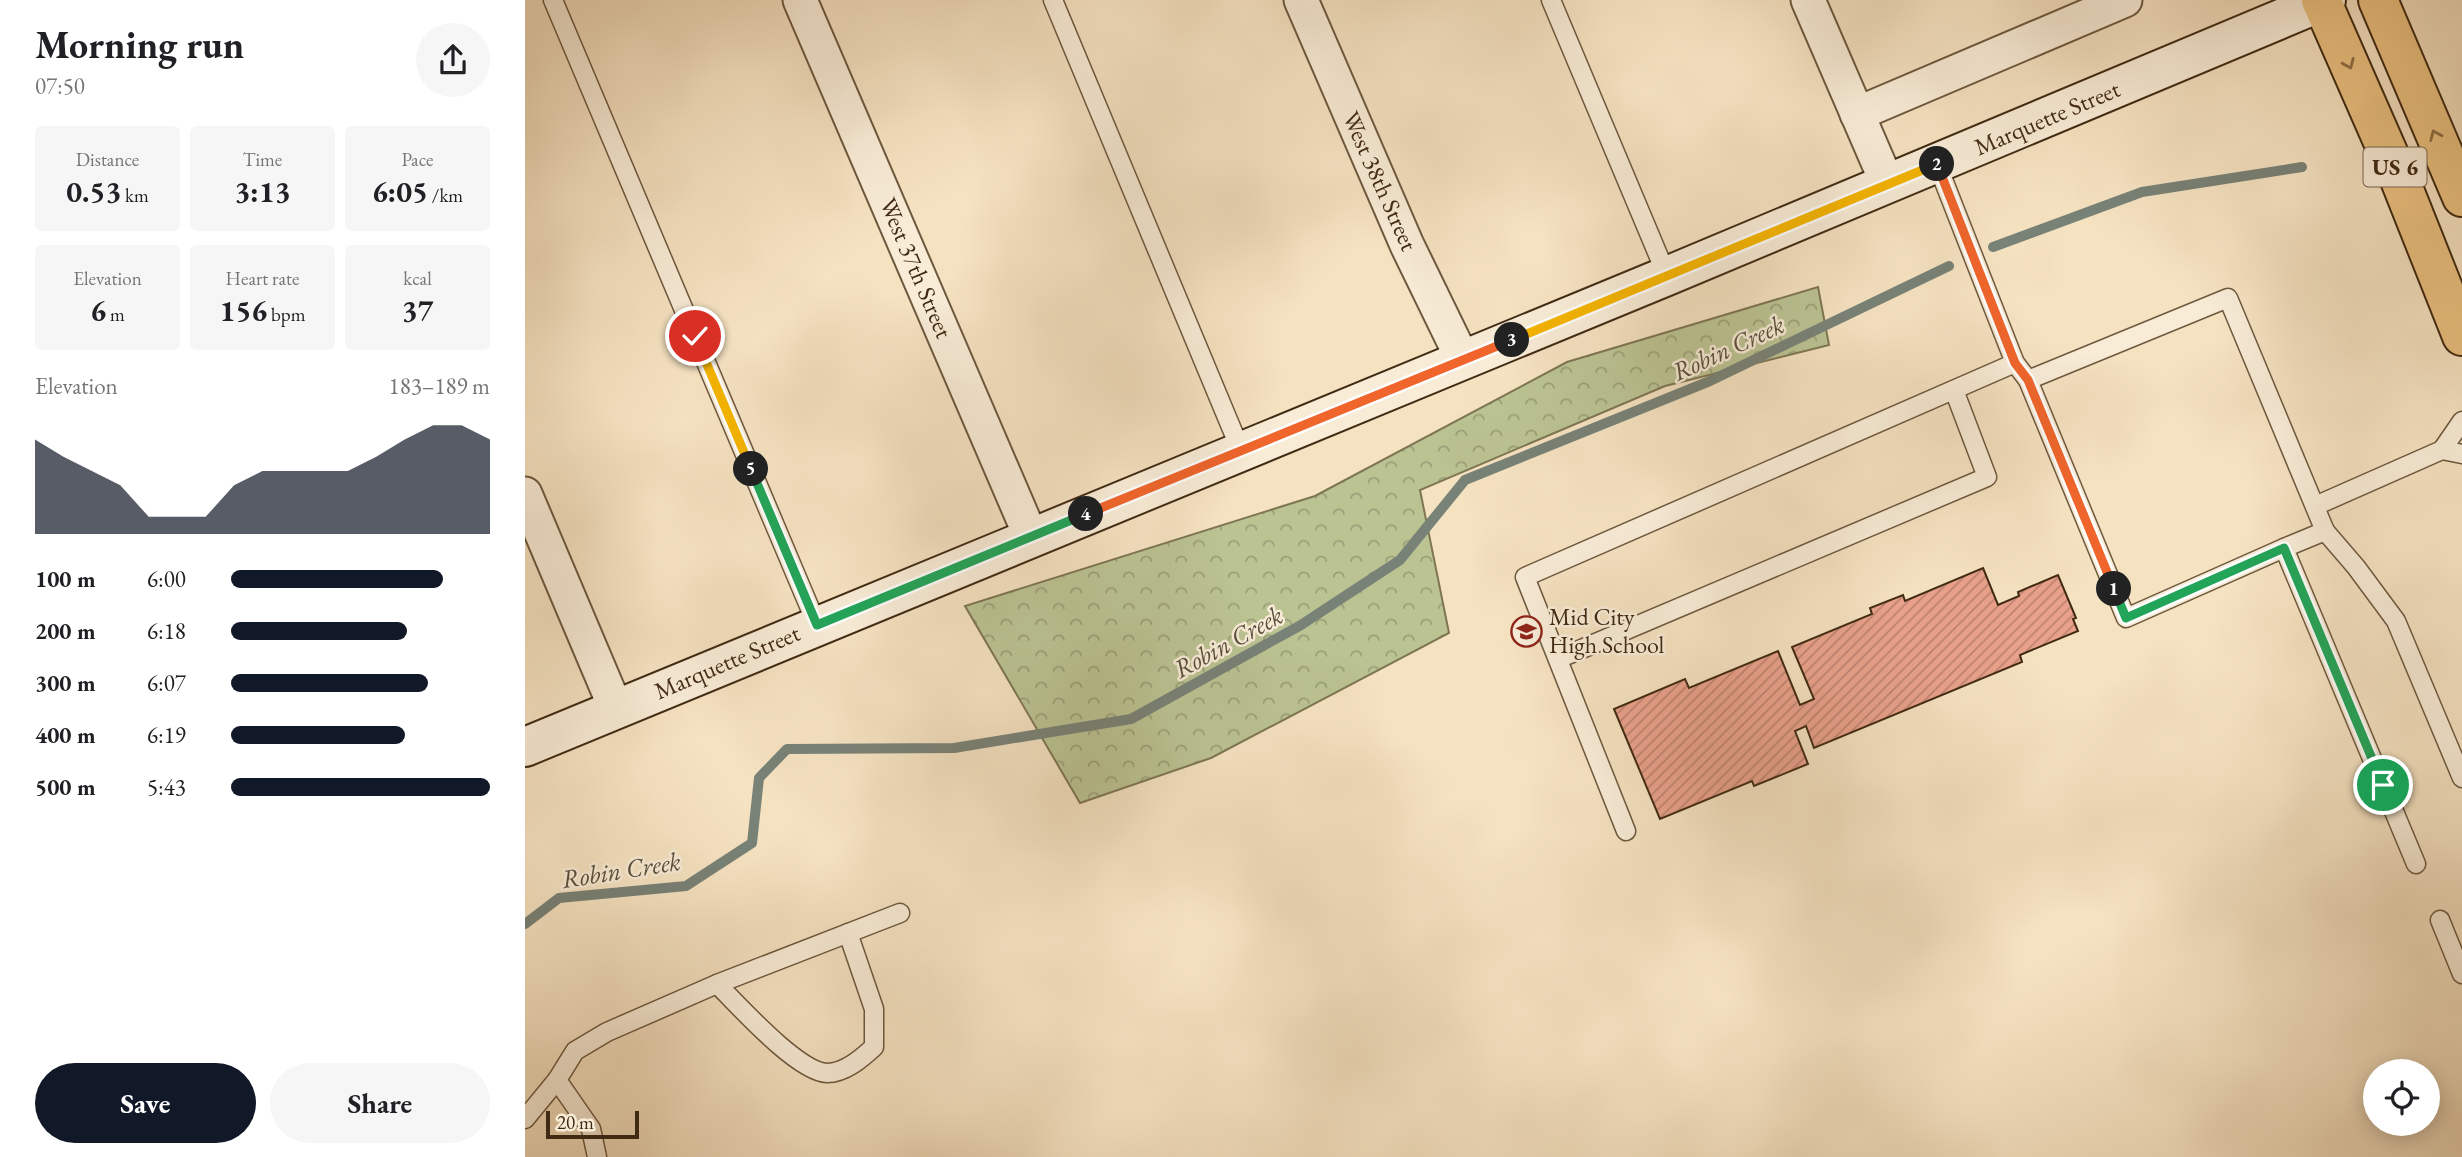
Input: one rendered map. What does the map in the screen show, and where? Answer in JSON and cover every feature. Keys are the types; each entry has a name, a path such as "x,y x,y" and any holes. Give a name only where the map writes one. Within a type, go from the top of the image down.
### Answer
{"main road":[{"name":"US 6","path":"2378,0 2462,197"},
{"name":"Marquette Street","path":"525,747 1888,185 2323,1"},
{"name":"US 6","path":"2323,1 2400,180 2462,336"}],"street":[{"name":"West 37th Street","path":"800,0 1031,537"},
{"name":"West 38th Street","path":"1301,0 1408,244 1463,360"},
{"path":"1808,0 1888,185"},
{"path":"1857,114 2125,0"},
{"path":"525,494 616,709"}],"lane":[{"path":"553,0 817,625"},
{"path":"1053,0 1241,451"},
{"path":"1551,0 1667,276"},
{"path":"1937,164 2015,363 2028,380 2126,618 2325,531"},
{"path":"2028,380 2228,298 2325,531 2396,621 2462,778"},
{"path":"1626,831 1525,577 2015,363"},
{"path":"1558,659 1987,477 1954,390"},
{"path":"2315,506 2442,450 2462,421"},
{"path":"2442,450 2462,454"},
{"path":"2284,548 2416,864"},
{"path":"525,1119 557,1080 575,1051 607,1032 900,912"},
{"path":"2440,920 2462,974"},
{"path":"717,985 764,1032 813,1071 830,1073 857,1062 874,1047 874,1009 848,933"},
{"path":"557,1080 591,1129 597,1157"}],"green space":[{"path":"1818,287 1829,345 1665,386 1420,490 1449,633 1211,758 1080,803 965,606 1315,496 1567,362"}],"building":[{"path":"1983,568 1998,605 2019,596 2018,592 2058,575 2076,618 2073,619 2078,631 2020,655 2022,662 1814,748 1806,726 1795,731 1808,764 1754,786 1752,781 1660,819 1614,709 1685,679 1689,688 1778,651 1800,705 1814,699 1792,647 1872,614 1870,608 1903,595 1905,601"}],"waterway":[{"name":"Robin Creek","path":"1993,247 2142,192 2302,167"},
{"name":"Robin Creek","path":"525,924 559,898 686,886 752,843 759,778 787,749 954,748 1131,719 1301,625 1400,560 1465,480 1710,381 1949,266"}],"place":[{"name":"Mid City High School","path":"1526,631"}],"route":[{"path":"695,336 817,625 1937,164 2015,363 2028,380 2126,618 2284,548 2383,785"}]}
